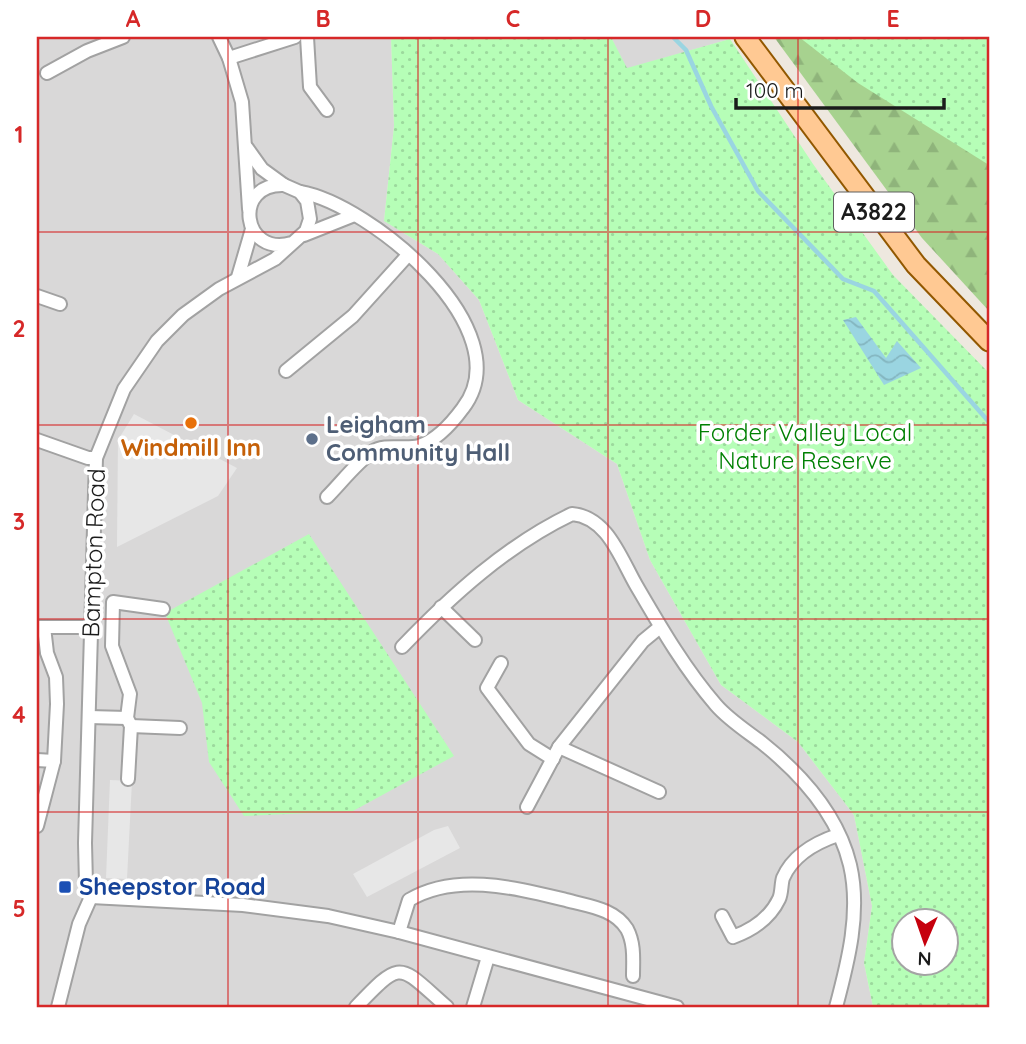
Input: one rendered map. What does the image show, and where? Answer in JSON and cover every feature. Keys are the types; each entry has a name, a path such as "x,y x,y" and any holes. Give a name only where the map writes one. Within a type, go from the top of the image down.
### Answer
{"main road":[{"name":"A3822","path":"745,37 916,265 989,341"},
{"name":"A3822","path":"754,37 770,73"}],"street":[{"path":"47,73 87,51 123,37"},
{"path":"219,37 229,58 242,102 247,148 246,187 252,229 238,277"},
{"path":"229,58 295,37"},
{"path":"307,37 310,87 327,110"},
{"path":"247,148 262,169 284,185 299,192 319,195 338,205 369,224 408,256 457,308 476,348 478,383 464,407 438,436 418,446 374,450 327,497"},
{"path":"249,209 255,197 265,188 284,185"},
{"path":"252,229 260,239 272,245 297,240 310,213 299,192"},
{"name":"Bampton Road","path":"91,897 86,884 85,849 96,458 124,388 138,365 183,315 238,277 275,259 297,240 352,216"},
{"path":"286,371 353,316 408,256"},
{"path":"37,296 60,304"},
{"path":"37,440 88,458 96,458"},
{"path":"402,647 441,607 509,552 561,519 572,514 584,515 602,527 681,661 717,706 804,782 838,835 850,865 853,912 851,945 836,1007"},
{"name":"Bampton Road","path":"128,779 130,694 112,646 113,602 163,609"},
{"path":"441,607 475,640"},
{"path":"37,826 54,761 57,677 47,653 41,627 92,627"},
{"path":"527,807 556,753 643,641 660,627"},
{"path":"501,663 488,688 529,744 659,792"},
{"path":"89,717 180,728"},
{"path":"37,760 54,761"},
{"path":"722,916 733,937 752,930 779,900 784,877 799,856 815,844 838,835"},
{"path":"398,932 409,900 418,895 453,887 509,886 607,911 626,928 633,946 633,976"},
{"path":"58,1007 79,924 91,897 243,905 328,916 398,932 649,1004 677,1007"},
{"path":"472,1007 488,957"},
{"path":"356,1007 389,973 400,972 409,974 447,1007"}],"shaded area":[{"path":"37,37 391,37 394,126 384,221 438,254 479,300 518,400 617,464 650,560 721,685 798,742 854,815 872,906 864,963 873,1007 37,1007"},
{"path":"611,37 728,37 730,39 626,69"},
{"path":"134,414 237,468 218,496 117,547 118,440"},
{"path":"110,780 132,781 127,879 106,878"},
{"path":"448,826 460,848 367,897 353,874 434,830"}],"green space":[{"name":"Forder Valley Local Nature Reserve","path":"391,37 611,37 627,68 730,39 813,164 893,275 989,373 989,1007 873,1007 864,963 872,906 854,815 798,742 721,685 650,560 617,464 518,400 479,300 438,254 384,221 394,126"},
{"path":"774,37 989,37 989,311 922,238"},
{"path":"799,37 989,37 989,165 858,83"},
{"path":"309,534 454,756 353,811 244,816 209,762 202,703 165,613"}],"water":[{"path":"856,317 886,358 897,341 921,368 884,385 843,320"}],"waterway":[{"path":"673,37 686,50 711,106 758,191 843,279 874,291 989,422"}],"place":[{"name":"Windmill Inn","path":"191,423"},
{"name":"Leigham Community Hall","path":"312,439"},
{"name":"Sheepstor Road","path":"65,887"}]}
